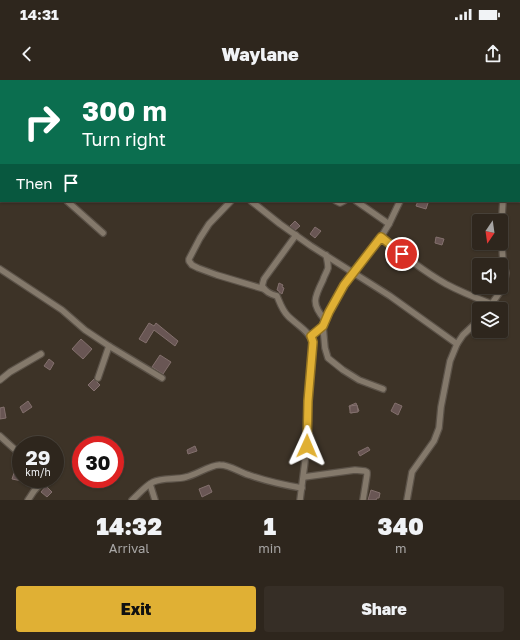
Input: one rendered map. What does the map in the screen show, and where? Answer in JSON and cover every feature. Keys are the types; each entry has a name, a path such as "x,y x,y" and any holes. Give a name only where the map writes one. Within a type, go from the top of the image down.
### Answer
{"street":[{"path":"68,202 104,233"},
{"path":"230,202 210,224 200,238 189,261 192,265 198,268 224,278 264,289 268,293 277,296 284,312 312,339 325,348"},
{"path":"357,202 389,224"},
{"path":"300,500 307,446 312,339 324,323 344,285 381,237 400,202"},
{"path":"502,214 503,202"},
{"path":"258,203 280,224 390,296 457,344"},
{"path":"264,289 262,286 264,279 296,235"},
{"path":"381,237 446,284 481,302"},
{"path":"493,302 502,288 506,273 502,250"},
{"path":"326,255 326,272 317,291 315,305 324,323 325,348 328,358 359,380 382,389"},
{"path":"0,268 62,310 86,330 109,346 162,378"},
{"path":"407,500 412,472 434,441 439,428 441,407 450,361 457,344 472,327"},
{"path":"98,378 109,346"},
{"path":"0,380 10,372 41,354"},
{"path":"0,436 12,447"},
{"path":"132,500 150,484 158,480 193,476 215,465 232,468 248,475 302,488"},
{"path":"304,477 355,470 365,471 367,472 367,475 363,500"},
{"path":"150,484 155,500"},
{"path":"28,500 37,488"}],"building":[{"path":"418,202 428,203 426,209 416,206"},
{"path":"295,221 300,226 293,232 289,227"},
{"path":"315,227 321,231 315,238 310,234"},
{"path":"436,237 444,239 442,245 435,243"},
{"path":"404,240 410,242 408,250 400,248 401,242 404,242"},
{"path":"279,283 283,285 282,287 284,288 282,294 277,290"},
{"path":"149,323 154,326 156,323 178,341 175,346 154,330 146,343 139,339"},
{"path":"81,339 92,349 83,359 72,349"},
{"path":"160,355 171,362 163,374 152,367"},
{"path":"49,359 54,363 50,370 44,366"},
{"path":"94,379 100,385 94,391 88,385"},
{"path":"28,401 32,407 23,413 20,407"},
{"path":"356,403 359,411 351,413 349,406"},
{"path":"395,403 402,406 398,415 391,411"},
{"path":"357,405 358,412 350,413 350,406"},
{"path":"4,407 6,418 0,419 0,408"},
{"path":"195,446 197,451 188,454 187,450"},
{"path":"368,447 370,450 360,456 358,452"},
{"path":"209,485 212,492 202,497 199,489"},
{"path":"44,488 48,488 52,492 47,497 41,492"},
{"path":"371,490 380,493 379,498 376,500 368,500"}],"route":[{"path":"307,446 307,408 313,342 311,336 323,326 344,285 381,237 402,254"}]}
